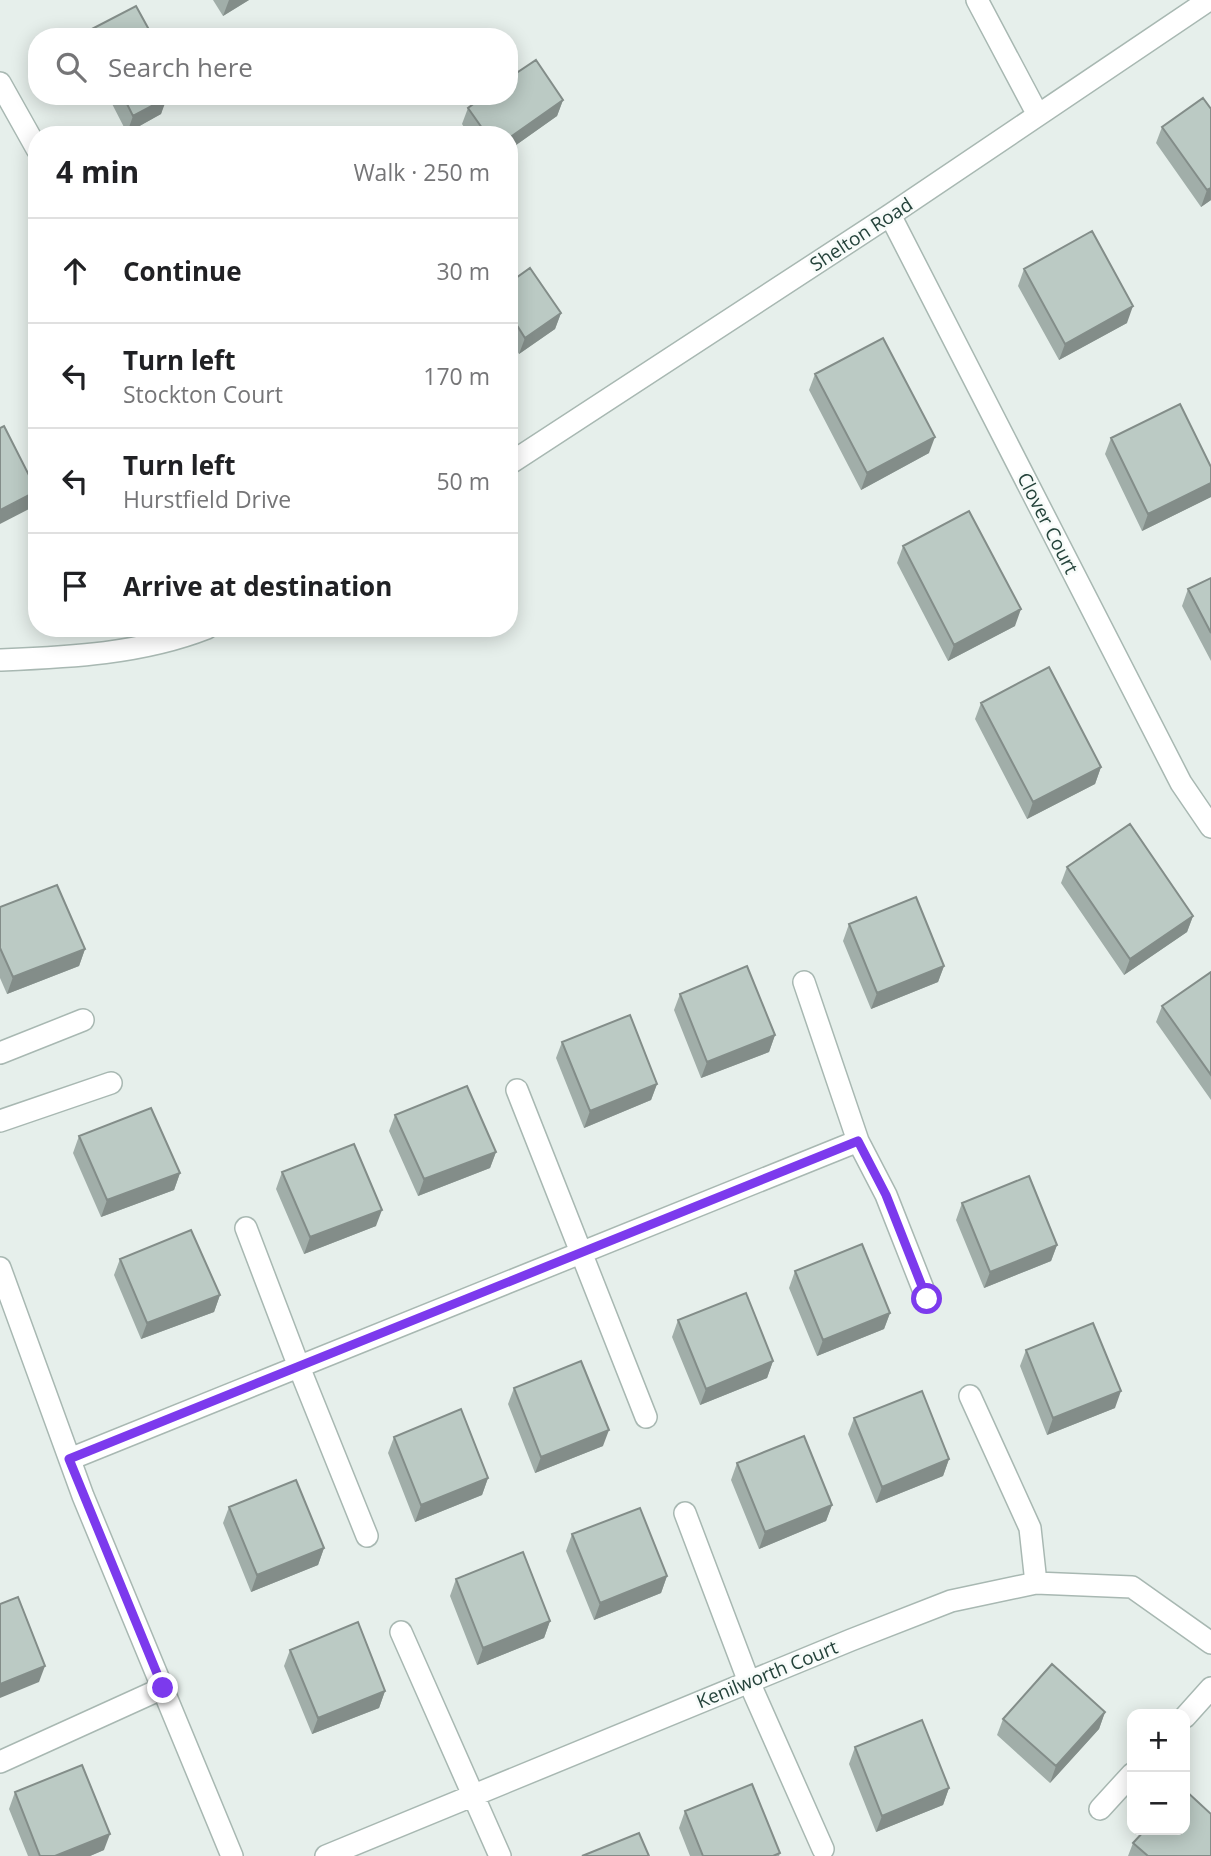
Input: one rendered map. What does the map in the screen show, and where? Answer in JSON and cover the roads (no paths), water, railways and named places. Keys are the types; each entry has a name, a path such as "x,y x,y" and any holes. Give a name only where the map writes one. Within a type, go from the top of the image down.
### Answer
{"street":[{"path":"977,0 1038,116"},
{"name":"Shelton Road","path":"518,458 890,215 1209,0"},
{"path":"0,83 28,133"},
{"name":"Clover Court","path":"890,215 1181,783 1211,827"},
{"path":"0,660 76,656 133,649 182,637"},
{"path":"804,982 858,1141 886,1195 927,1299"},
{"path":"0,1054 83,1020"},
{"path":"0,1121 111,1083"},
{"path":"517,1090 646,1417"},
{"path":"69,1459 858,1141"},
{"path":"246,1228 367,1536"},
{"path":"1,1271 69,1459 232,1856"},
{"path":"970,1396 1030,1528 1036,1583"},
{"path":"685,1513 749,1682 823,1849"},
{"name":"Kenilworth Court","path":"326,1856 951,1601 1036,1583 1132,1587 1211,1643"},
{"path":"401,1632 500,1856"},
{"path":"0,1762 163,1688"},
{"path":"1190,1711 1211,1688"},
{"path":"1100,1809 1127,1779"}]}
